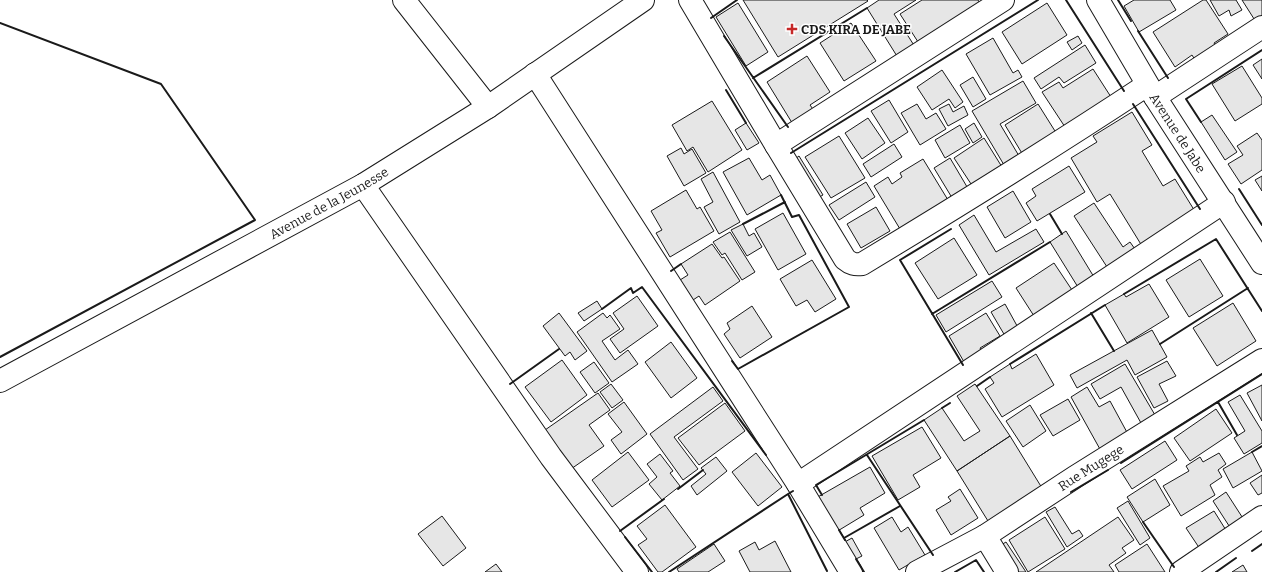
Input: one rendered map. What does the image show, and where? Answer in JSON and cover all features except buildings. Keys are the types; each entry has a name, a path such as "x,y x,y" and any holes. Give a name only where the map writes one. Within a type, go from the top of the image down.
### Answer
{"street":[{"path":"404,0 488,107"},
{"name":"Avenue de la Jeunesse","path":"0,381 363,185 488,107 643,0"},
{"path":"690,0 845,259 850,264 856,265 862,264 1059,143 1262,27"},
{"path":"776,145 1002,0"},
{"name":"Avenue de Jabe","path":"1098,0 1151,91 1262,263"},
{"path":"535,74 798,484 851,572"},
{"path":"363,185 551,457 637,572"},
{"path":"798,484 1224,202"},
{"name":"Rue Mugege","path":"918,572 985,536 1075,477 1262,360"},
{"path":"1181,572 1262,517"},
{"path":"985,536 1007,572"}],"wall":[{"path":"711,18 737,0"},
{"path":"791,153 1038,0"},
{"path":"1066,0 1124,91"},
{"path":"1118,0 1131,21"},
{"path":"753,78 867,8"},
{"path":"0,23 161,84 255,220 0,357"},
{"path":"1138,31 1168,78"},
{"path":"724,36 788,127"},
{"path":"1201,122 1186,99 1262,50"},
{"path":"726,90 746,123"},
{"path":"1133,104 1200,209"},
{"path":"1239,189 1262,225"},
{"path":"732,361 738,369 849,307 799,215 792,217 781,195"},
{"path":"743,224 785,202"},
{"path":"1050,214 1062,234"},
{"path":"951,229 900,260 963,365"},
{"path":"1124,294 1216,239 1262,311"},
{"path":"932,314 1050,242"},
{"path":"671,271 681,264"},
{"path":"602,309 631,288 633,293 642,287 766,455"},
{"path":"1160,344 1248,288"},
{"path":"1010,364 1105,305"},
{"path":"1091,313 1114,351"},
{"path":"510,384 559,349"},
{"path":"1121,463 1262,374"},
{"path":"977,386 990,377"},
{"path":"1218,402 1237,435"},
{"path":"942,408 950,403"},
{"path":"822,495 816,485 924,420"},
{"path":"1252,452 1262,446"},
{"path":"867,455 933,555"},
{"path":"678,489 703,470"},
{"path":"1071,492 1108,470"},
{"path":"793,491 788,494 827,571"},
{"path":"669,572 788,494"},
{"path":"620,531 664,499"},
{"path":"844,538 900,506"},
{"path":"1143,522 1174,567"},
{"path":"839,530 845,540"},
{"path":"625,537 652,572"},
{"path":"1252,551 1262,544"},
{"path":"1216,572 1236,558"},
{"path":"856,559 864,572"},
{"path":"955,572 976,560 984,572"}],"place":[{"name":"CDS KIRA DE JABE","path":"792,29"}]}
